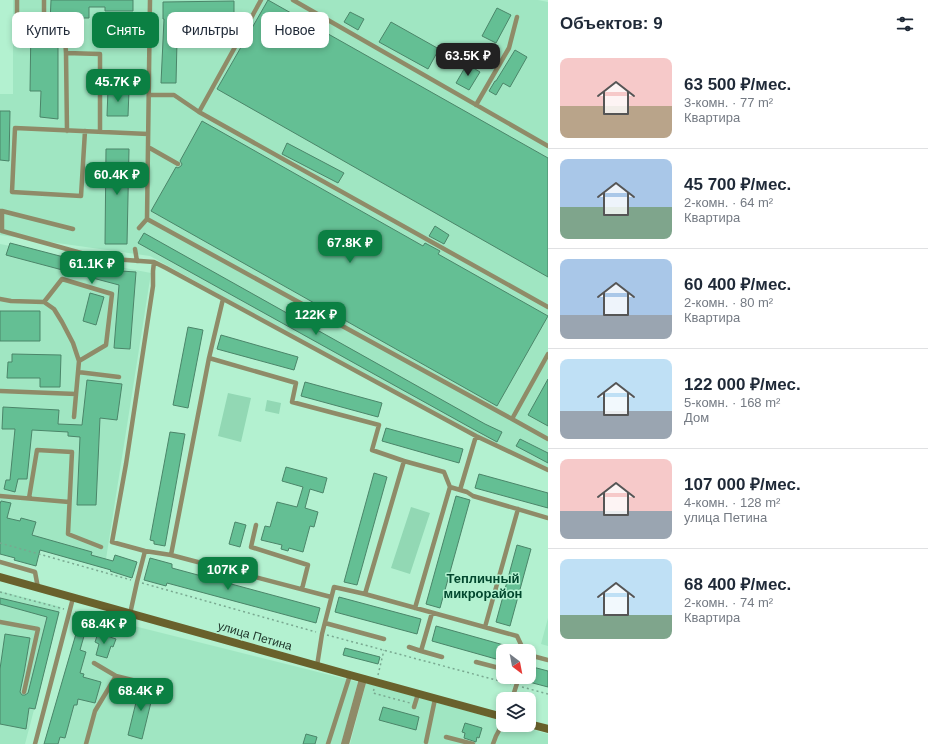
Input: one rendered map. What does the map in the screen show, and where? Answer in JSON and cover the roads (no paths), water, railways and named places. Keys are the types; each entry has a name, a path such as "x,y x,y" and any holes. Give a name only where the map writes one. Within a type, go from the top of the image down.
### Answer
{"street":[{"name":"улица Петина","path":"0,577 496,715"},
{"path":"346,744 363,678"},
{"path":"536,726 548,729"}],"lane":[{"path":"17,0 17,12"},
{"path":"44,0 44,12"},
{"path":"139,228 147,219 150,0"},
{"path":"199,112 261,0"},
{"path":"293,0 548,146"},
{"path":"476,105 508,48 517,17"},
{"path":"66,48 67,131"},
{"path":"66,53 100,54 100,132"},
{"path":"149,95 174,95 199,112 548,307"},
{"path":"85,131 81,196 12,192 15,128 67,131 85,131 148,134"},
{"path":"148,147 178,164"},
{"path":"74,229 1,211 2,231 99,258 154,262 476,436 548,470"},
{"path":"147,219 548,439"},
{"path":"135,249 137,261"},
{"path":"154,262 153,286 126,464 112,542 146,551 171,555 331,597"},
{"path":"44,302 62,279 112,294 106,344 79,361"},
{"path":"0,299 11,301 44,302 54,309 73,343 79,361 74,417"},
{"path":"171,555 209,358 223,299"},
{"path":"512,419 548,354"},
{"path":"209,358 296,383 292,402 379,425 372,450 444,472 450,487 415,608"},
{"path":"78,372 119,377"},
{"path":"0,392 76,394"},
{"path":"460,490 476,436"},
{"path":"29,498 37,450 72,452 68,534 101,547"},
{"path":"366,594 404,461"},
{"path":"450,487 473,496 548,518"},
{"path":"0,496 69,502"},
{"path":"485,627 518,509"},
{"path":"256,526 251,547 308,565 302,589"},
{"path":"130,614 146,551"},
{"path":"0,562 35,572 38,588"},
{"path":"317,666 322,634 334,587 366,594 516,636 520,644"},
{"path":"35,744 73,598"},
{"path":"421,651 432,612"},
{"path":"0,622 38,629 24,692"},
{"path":"325,623 384,640"},
{"path":"409,647 442,657"},
{"path":"536,657 548,660"},
{"path":"476,662 496,667"},
{"path":"94,663 116,676 136,681"},
{"path":"328,744 350,675"},
{"path":"86,744 95,711 116,676"},
{"path":"414,707 418,694"},
{"path":"426,742 436,699"},
{"path":"493,744 498,732"},
{"path":"446,737 473,744"}],"district":[{"name":"Тепличный микрорайон","path":"483,586"}]}
